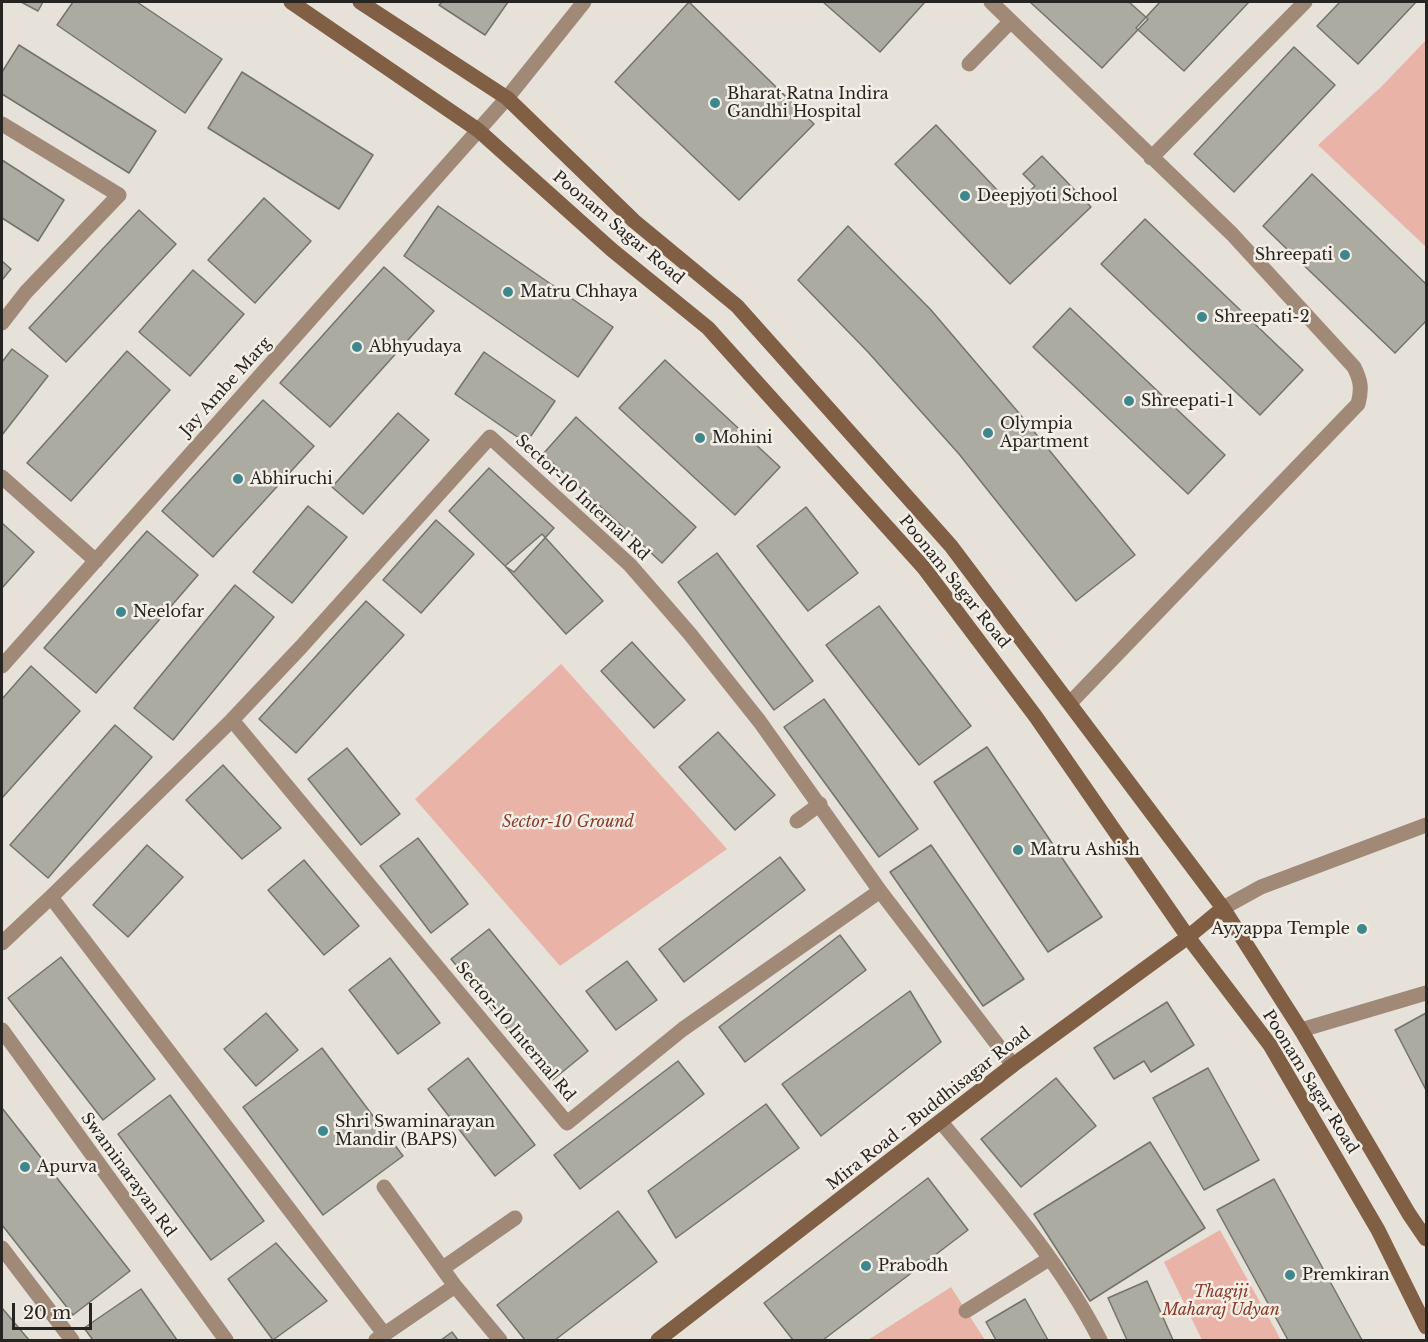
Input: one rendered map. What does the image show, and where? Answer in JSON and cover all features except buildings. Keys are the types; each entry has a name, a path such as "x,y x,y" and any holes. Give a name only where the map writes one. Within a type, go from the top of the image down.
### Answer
{"main road":[{"name":"Poonam Sagar Road","path":"291,2 478,130 612,250 708,328 924,568 1036,717 1188,937 1270,1045 1378,1230 1426,1327"},
{"name":"Poonam Sagar Road","path":"360,2 507,98 634,221 737,306 951,546 1223,908 1301,1030 1426,1239"},
{"name":"Mira Road - Buddhisagar Road","path":"658,1341 1013,1065 1188,937 1223,908"}],"street":[{"name":"Jay Ambe Marg","path":"2,666 507,98 584,2"},
{"path":"991,2 1232,234 1354,367 1360,379 1361,391 1358,404 1070,704"},
{"path":"1151,158 1305,2"},
{"path":"969,64 1010,22"},
{"path":"2,124 119,195 26,292 2,324"},
{"name":"Sector-10 Internal Rd","path":"2,943 232,720 301,647 490,437 630,565 698,643 760,722 880,891 1013,1065"},
{"path":"2,477 96,561"},
{"name":"Sector-10 Internal Rd","path":"232,720 567,1123 683,1029 880,891"},
{"path":"797,821 820,804"},
{"path":"1223,908 1261,886 1426,825"},
{"path":"51,897 380,1338 455,1286"},
{"path":"1301,1030 1426,993"},
{"name":"Swaminarayan Rd","path":"2,1032 226,1341"},
{"path":"941,1122 1031,1231 1088,1316 1100,1341"},
{"path":"384,1187 455,1286 500,1341"},
{"path":"443,1268 515,1218"},
{"path":"2,1248 72,1341"},
{"path":"966,1311 1049,1259"}],"green space":[{"path":"1426,40 1426,247 1318,145 1381,87"},
{"name":"Sector-10 Ground","path":"561,664 727,849 560,966 415,799"},
{"name":"Thagiji Maharaj Udyan","path":"1220,1230 1281,1340 1202,1340 1164,1262"},
{"path":"951,1287 985,1340 868,1340"}],"place":[{"name":"Bharat Ratna Indira Gandhi Hospital","path":"715,103"},
{"name":"Deepjyoti School","path":"965,196"},
{"name":"Shreepati","path":"1345,255"},
{"name":"Matru Chhaya","path":"508,292"},
{"name":"Shreepati-2","path":"1202,317"},
{"name":"Abhyudaya","path":"357,347"},
{"name":"Shreepati-1","path":"1129,401"},
{"name":"Olympia Apartment","path":"988,433"},
{"name":"Mohini","path":"700,438"},
{"name":"Abhiruchi","path":"238,479"},
{"name":"Neelofar","path":"121,612"},
{"name":"Matru Ashish","path":"1018,850"},
{"name":"Ayyappa Temple","path":"1362,929"},
{"name":"Shri Swaminarayan Mandir (BAPS)","path":"323,1131"},
{"name":"Apurva","path":"25,1167"},
{"name":"Prabodh","path":"866,1266"},
{"name":"Premkiran","path":"1290,1275"}]}
